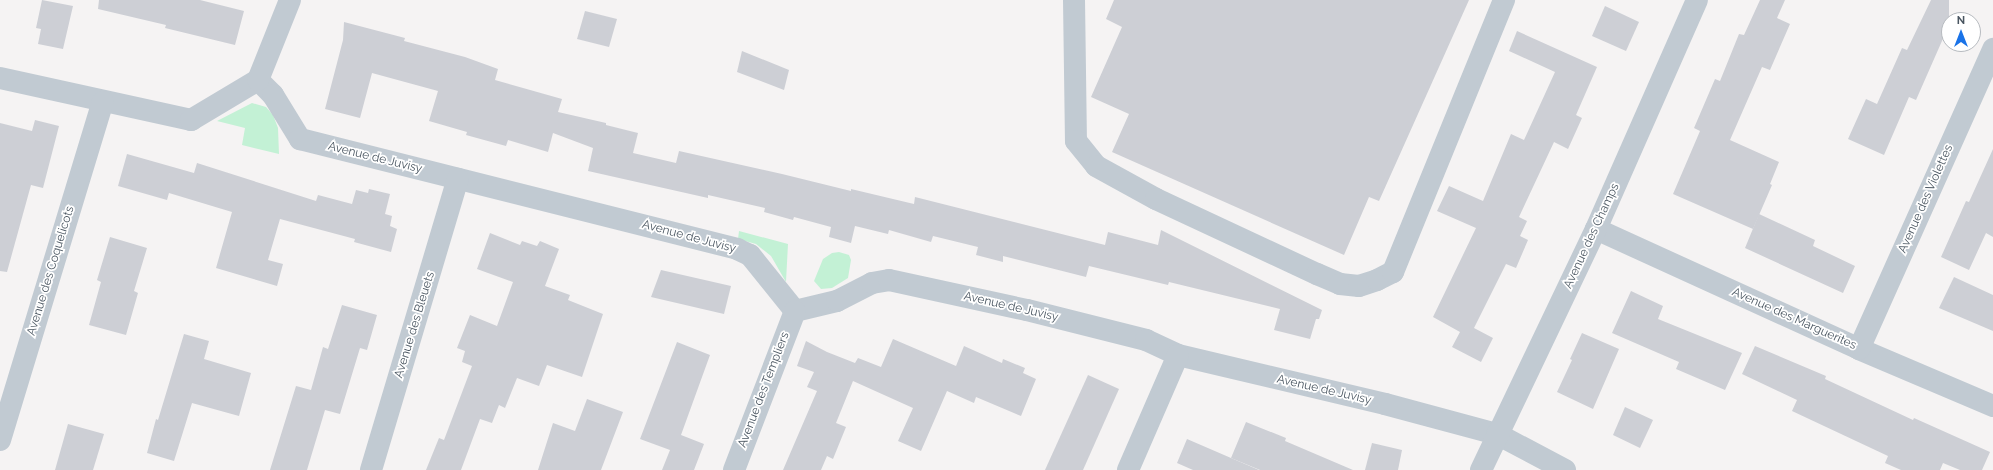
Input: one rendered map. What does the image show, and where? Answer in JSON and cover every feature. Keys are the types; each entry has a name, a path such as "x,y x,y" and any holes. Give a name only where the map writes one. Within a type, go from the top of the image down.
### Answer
{"street":[{"path":"0,78 103,102 190,120 258,80 290,0"},
{"path":"1074,0 1076,141 1096,166 1156,199 1317,274 1340,284 1359,286 1377,280 1393,272 1504,0"},
{"name":"Avenue des Champs","path":"1481,470 1596,229 1697,0"},
{"name":"Avenue des Violettes","path":"1859,349 1993,49"},
{"name":"Avenue de Juvisy","path":"258,80 273,95 300,139 737,249 750,255 795,311 837,300 872,283 889,280 1027,310 1146,340 1178,355 1385,404 1497,434 1565,470"},
{"name":"Avenue des Coquelicots","path":"0,440 103,102"},
{"name":"Avenue des Bleuets","path":"371,470 458,179"},
{"name":"Avenue des Marguerites","path":"1596,229 1859,349 1993,406"},
{"name":"Avenue des Templiers","path":"734,470 795,311"},
{"path":"1128,470 1178,355"}],"green space":[{"path":"252,103 266,107 273,115 278,128 279,154 242,145 245,128 217,121"},
{"path":"739,231 788,244 786,282 771,256 756,244 738,239"},
{"path":"839,252 849,255 851,260 848,278 832,288 821,289 814,281 823,259 832,253"}],"building":[{"path":"42,0 73,6 63,49 38,44 41,29 36,28"},
{"path":"99,0 200,0 244,11 235,45 165,28 166,25 98,9"},
{"path":"1114,0 1469,0 1379,201 1369,197 1344,255 1112,152 1129,114 1091,97 1122,27 1106,19"},
{"path":"1760,0 1785,0 1777,18 1790,24 1770,70 1762,67 1730,140 1779,162 1770,184 1772,185 1753,229 1673,194 1700,131 1694,128 1715,79 1720,81 1739,34 1744,35"},
{"path":"1931,0 1949,0 1949,12 1941,12 1941,43 1916,100 1909,97 1884,155 1848,139 1866,99 1877,104 1902,48 1907,50"},
{"path":"1605,6 1639,22 1626,51 1592,36"},
{"path":"585,11 617,19 609,47 577,39"},
{"path":"344,22 405,38 404,41 465,57 498,69 495,80 562,99 558,112 606,123 606,125 638,133 633,153 676,163 679,151 914,204 915,197 1105,245 1108,232 1158,245 1161,230 1322,310 1319,319 1316,319 1310,339 1274,330 1280,309 1169,282 1168,285 1089,266 1086,277 1003,256 1003,262 976,255 978,247 933,236 931,242 889,230 888,234 855,226 851,243 829,237 831,227 794,217 793,220 764,212 765,208 708,195 708,198 588,171 593,148 553,133 548,152 508,140 506,146 466,135 467,132 429,121 438,91 372,73 360,118 325,109 343,40"},
{"path":"1517,31 1597,67 1576,115 1582,118 1568,149 1554,142 1519,217 1527,221 1520,236 1528,240 1516,268 1506,264 1474,328 1493,338 1481,362 1452,347 1460,332 1433,317 1476,228 1437,211 1449,186 1483,201 1511,134 1524,140 1555,72 1509,51"},
{"path":"742,51 789,70 784,90 737,72"},
{"path":"35,120 59,126 43,188 31,185 7,272 0,271 0,123 32,131"},
{"path":"1993,149 1993,237 1986,233 1969,270 1941,257 1966,201 1969,202"},
{"path":"127,154 194,173 197,163 316,201 318,195 352,204 356,190 368,193 369,189 390,194 385,214 392,216 390,226 397,229 391,252 354,242 355,239 280,219 268,260 283,264 277,286 216,268 232,212 169,193 167,200 118,186"},
{"path":"1759,214 1815,240 1813,246 1855,266 1843,293 1745,248"},
{"path":"490,233 520,245 522,241 537,246 540,241 559,249 545,286 570,295 568,300 603,314 582,377 547,365 539,386 517,378 505,408 499,405 492,423 480,419 461,470 426,470 439,438 444,440 472,366 462,362 465,351 457,348 470,315 497,326 513,282 477,269"},
{"path":"110,237 147,248 134,291 138,293 126,335 89,325 101,282 97,280"},
{"path":"661,270 731,286 724,314 651,297"},
{"path":"1954,277 1993,295 1993,331 1939,308"},
{"path":"1631,291 1663,306 1658,319 1742,353 1725,390 1676,369 1679,362 1612,333"},
{"path":"342,305 377,315 367,350 360,348 340,414 325,410 307,470 270,470 296,386 311,390 323,347 328,349"},
{"path":"1582,333 1619,349 1593,409 1557,392 1572,360 1570,359"},
{"path":"184,334 209,341 204,359 251,373 239,416 192,403 174,461 147,453 156,419 158,420"},
{"path":"893,339 956,366 964,346 1002,363 1003,359 1025,368 1023,373 1036,379 1021,416 976,397 974,403 947,391 921,451 898,441 913,408 853,381 836,423 846,427 833,459 827,456 821,470 783,470 817,391 807,387 814,372 797,366 806,341 827,352 855,363 858,358 881,367"},
{"path":"677,342 710,355 681,435 704,444 694,470 662,470 670,450 640,439"},
{"path":"1755,346 1826,376 1825,379 1913,420 1914,418 1990,452 1982,470 1960,470 1943,463 1940,470 1901,470 1885,463 1888,456 1792,411 1797,400 1742,374"},
{"path":"1088,375 1119,389 1083,470 1045,470"},
{"path":"587,399 623,412 601,470 538,470 553,423 575,431"},
{"path":"1625,407 1653,420 1640,448 1613,435"},
{"path":"1246,422 1286,438 1285,441 1353,470 1260,470 1231,458"},
{"path":"68,424 104,434 93,470 55,470"},
{"path":"1187,439 1259,470 1193,470 1177,463"},
{"path":"1372,443 1402,450 1398,470 1365,470"}]}
